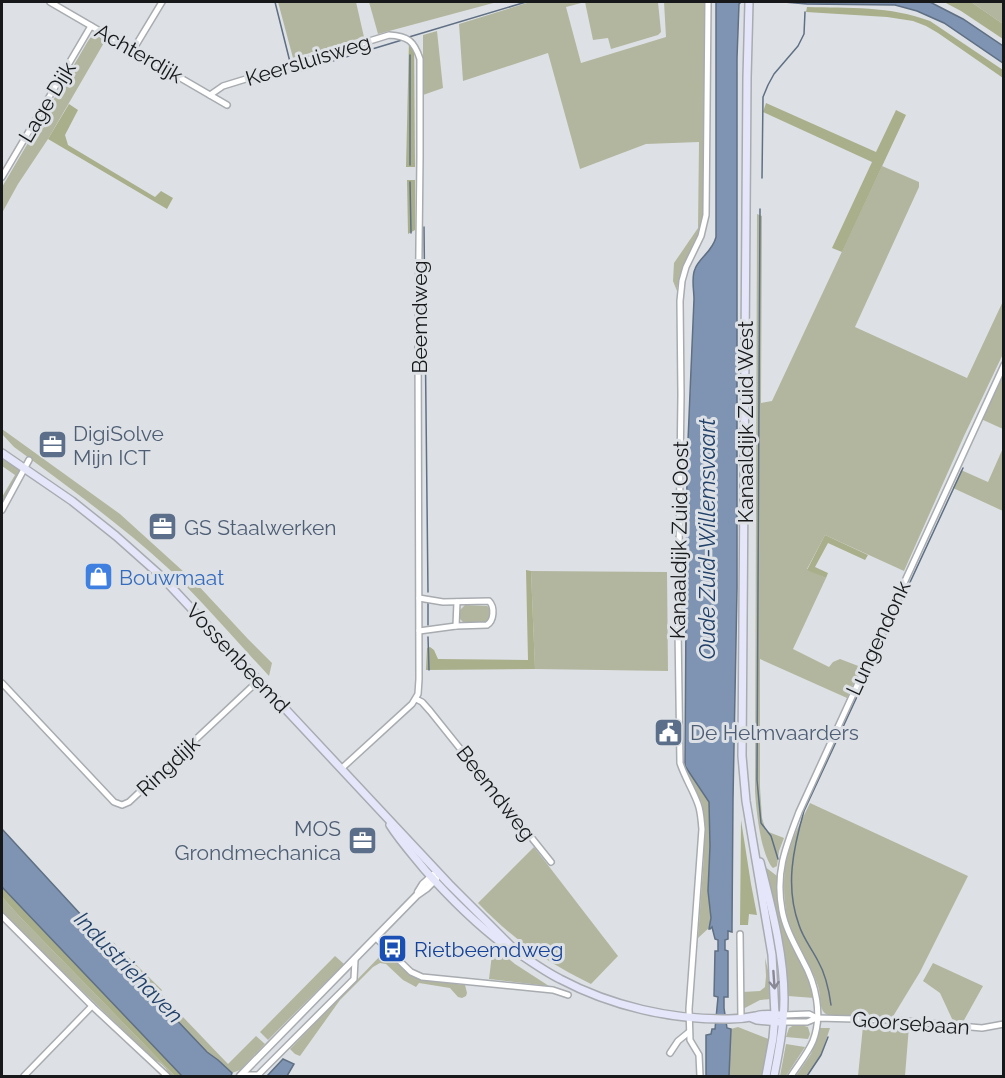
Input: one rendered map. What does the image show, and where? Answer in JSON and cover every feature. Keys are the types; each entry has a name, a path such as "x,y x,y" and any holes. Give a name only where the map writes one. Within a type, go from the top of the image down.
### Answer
{"main road":[{"name":"Kanaaldijk Zuid West","path":"750,2 747,102 742,756 746,801 772,955 779,1018 774,1077"},
{"name":"Vossenbeemd","path":"2,453 72,501 161,576 384,815 517,952"},
{"name":"Vossenbeemd","path":"384,815 401,841 478,924 505,945 559,979 591,993 646,1010 714,1019 779,1018"},
{"name":"Kanaaldijk Zuid West","path":"766,1077 779,1018"}],"street":[{"name":"Achterdijk","path":"50,2 227,105"},
{"path":"133,50 162,2"},
{"name":"Kanaaldijk Zuid Oost","path":"700,1077 699,1055 690,1040 689,1017 702,829 700,809 680,763 678,628 680,301 682,280 701,236 706,215 708,2"},
{"name":"Lage Dijk","path":"2,177 92,26"},
{"name":"Keersluisweg","path":"210,95 223,86 389,35 408,39"},
{"name":"Beemdweg","path":"408,39 417,50 420,59 419,679 416,699 430,711 551,862"},
{"name":"Lungendonk","path":"817,1018 815,988 785,925 781,909 779,874 784,850 803,801 1004,365"},
{"path":"2,510 29,460"},
{"path":"419,598 443,602 489,602 493,607 491,623 487,625 419,631"},
{"path":"456,626 457,602"},
{"name":"Ringdijk","path":"2,682 114,802 122,805 129,802 259,680"},
{"path":"341,769 416,699"},
{"path":"241,1076 417,895 423,884 439,873"},
{"path":"2,916 167,1077"},
{"path":"740,934 741,1019"},
{"path":"376,938 407,968 422,976 553,990 568,996"},
{"path":"241,1076 258,1075 354,979 355,960"},
{"path":"24,1077 92,1006"},
{"name":"Goorsebaan","path":"779,1018 807,1022 817,1018 894,1020 982,1028 1004,1024"},
{"path":"791,1077 812,1042 817,1018"},
{"path":"670,1053 678,1041 689,1032"},
{"path":"276,1040 285,1048"}],"green space":[{"path":"278,2 356,2 364,37 293,58"},
{"path":"369,2 497,2 378,34"},
{"path":"530,2 585,2 566,7 581,63 666,37 664,2 705,2 703,230 684,266 677,291 673,281 674,263 698,228 699,142 646,144 580,169 548,53 463,81 459,24"},
{"path":"585,2 658,2 661,32 658,35 611,49 608,38 593,40"},
{"path":"944,2 971,2 1003,24 1003,39 961,11"},
{"path":"971,2 1003,2 1003,24"},
{"path":"807,7 885,10 930,21 1003,70 1003,78 938,33 913,21 887,17 806,12"},
{"path":"437,31 443,88 423,95 423,35"},
{"path":"98,36 105,41 2,213 2,187 88,41 91,37"},
{"path":"414,39 415,167 406,167 409,40"},
{"path":"766,103 876,152 896,110 906,115 842,252 832,248 872,162 763,112"},
{"path":"69,104 78,110 65,135 68,145 155,197 161,191 173,198 167,209 48,139"},
{"path":"882,166 919,182 919,187 855,327 967,378 1004,299 1003,354 904,571 825,535 807,569 826,578 793,649 829,667 840,659 861,667 847,698 760,659 762,818 766,831 784,838 777,866 773,868 762,843 755,791 757,214 762,216 761,403 772,401"},
{"path":"407,180 415,180 415,230 408,234"},
{"path":"1001,377 1003,378 1003,429 981,419"},
{"path":"2,429 120,514 195,582 272,663 269,676 169,569 112,521 14,447 2,434"},
{"path":"1003,448 1003,511 953,488 961,470 988,482"},
{"path":"2,457 21,470 2,506 2,497 15,475 2,466"},
{"path":"825,535 868,555 865,560 828,543 815,567 828,573 826,578 807,570"},
{"path":"526,570 531,571 535,669 426,670 427,648 430,647 438,659 528,660"},
{"path":"531,571 667,572 668,671 535,669"},
{"path":"465,605 487,606 491,609 491,619 487,622 463,622 460,619 460,610"},
{"path":"709,651 686,763 685,764"},
{"path":"685,764 709,802 708,891 711,918 710,927 698,938 704,855 704,819 702,803 683,768"},
{"path":"810,803 968,876 920,972 892,1018 831,1016 824,1012 815,978 792,931 785,904 786,859 796,831"},
{"path":"741,820 757,915 749,914 748,925 740,925"},
{"path":"534,847 618,956 591,984 531,949 478,903"},
{"path":"764,866 777,876 781,912 810,982 814,998 788,996 781,947"},
{"path":"2,887 182,1076 175,1076 21,918 2,897"},
{"path":"2,897 175,1076 170,1076 159,1062 154,1060 14,925 2,911"},
{"path":"111,940 162,990 160,993 228,1064 256,1036 265,1044 240,1070 232,1073 207,1052 152,995 156,991 107,943"},
{"path":"493,946 515,964 549,986 489,979"},
{"path":"384,952 414,977 465,985 466,996 458,997 450,988 419,983 416,987 403,980 386,964 380,963 373,967 340,1000 300,1056 295,1054 290,1049"},
{"path":"335,956 344,964 268,1040 260,1032"},
{"path":"765,958 770,978 771,999 760,1000 743,1009 742,992 760,991 765,987"},
{"path":"933,963 983,986 963,1022 953,1021 940,993 923,981"},
{"path":"890,1023 909,1026 905,1076 858,1076 863,1026"},
{"path":"794,1025 808,1027 810,1034 808,1039 786,1037 789,1028"},
{"path":"738,1027 771,1040 765,1076 729,1076 731,1029"},
{"path":"820,1028 830,1028 820,1058 807,1076 796,1076 811,1054"},
{"path":"786,1044 805,1047 786,1076 780,1076"}],"water":[{"name":"Oude Zuid-Willemsvaart","path":"716,2 741,2 739,4 737,58 737,588 732,932 728,931 728,939 725,940 725,950 728,951 728,997 724,997 727,1028 731,1029 729,1076 706,1076 706,1035 711,1034 712,1029 715,1029 718,997 714,996 715,951 718,951 718,940 715,939 712,927 709,929 711,918 708,891 709,802 685,766 687,464 693,280 697,265 716,237"},
{"path":"784,2 930,2 963,19 1003,46 1003,63 944,23 917,11 895,5"},
{"name":"Industriehaven","path":"2,829 107,943 157,991 153,995 207,1052 232,1073 231,1076 182,1076 2,887"},
{"path":"283,1059 294,1064 287,1076 267,1076"}],"waterway":[{"path":"275,2 290,62"},
{"path":"409,37 526,2"},
{"path":"762,178 763,97 774,74 798,46 804,34 805,12"},
{"path":"292,66 293,73 402,40"},
{"path":"410,55 410,165"},
{"path":"410,182 411,233"},
{"path":"760,209 757,780 761,823 771,836 778,859"},
{"path":"424,227 428,592"},
{"path":"831,1005 823,972 799,925 792,896 792,868 800,825 804,811 963,468"},
{"path":"428,603 428,625"},
{"path":"428,637 429,670"},
{"path":"807,1076 821,1055 828,1037"}],"place":[{"name":"DigiSolve Mijn ICT","path":"52,445"},
{"name":"GS Staalwerken","path":"163,527"},
{"name":"Bouwmaat","path":"98,577"},
{"name":"De Helmvaarders","path":"669,732"},
{"name":"MOS Grondmechanica","path":"362,840"},
{"name":"Rietbeemdweg","path":"393,949"}]}
